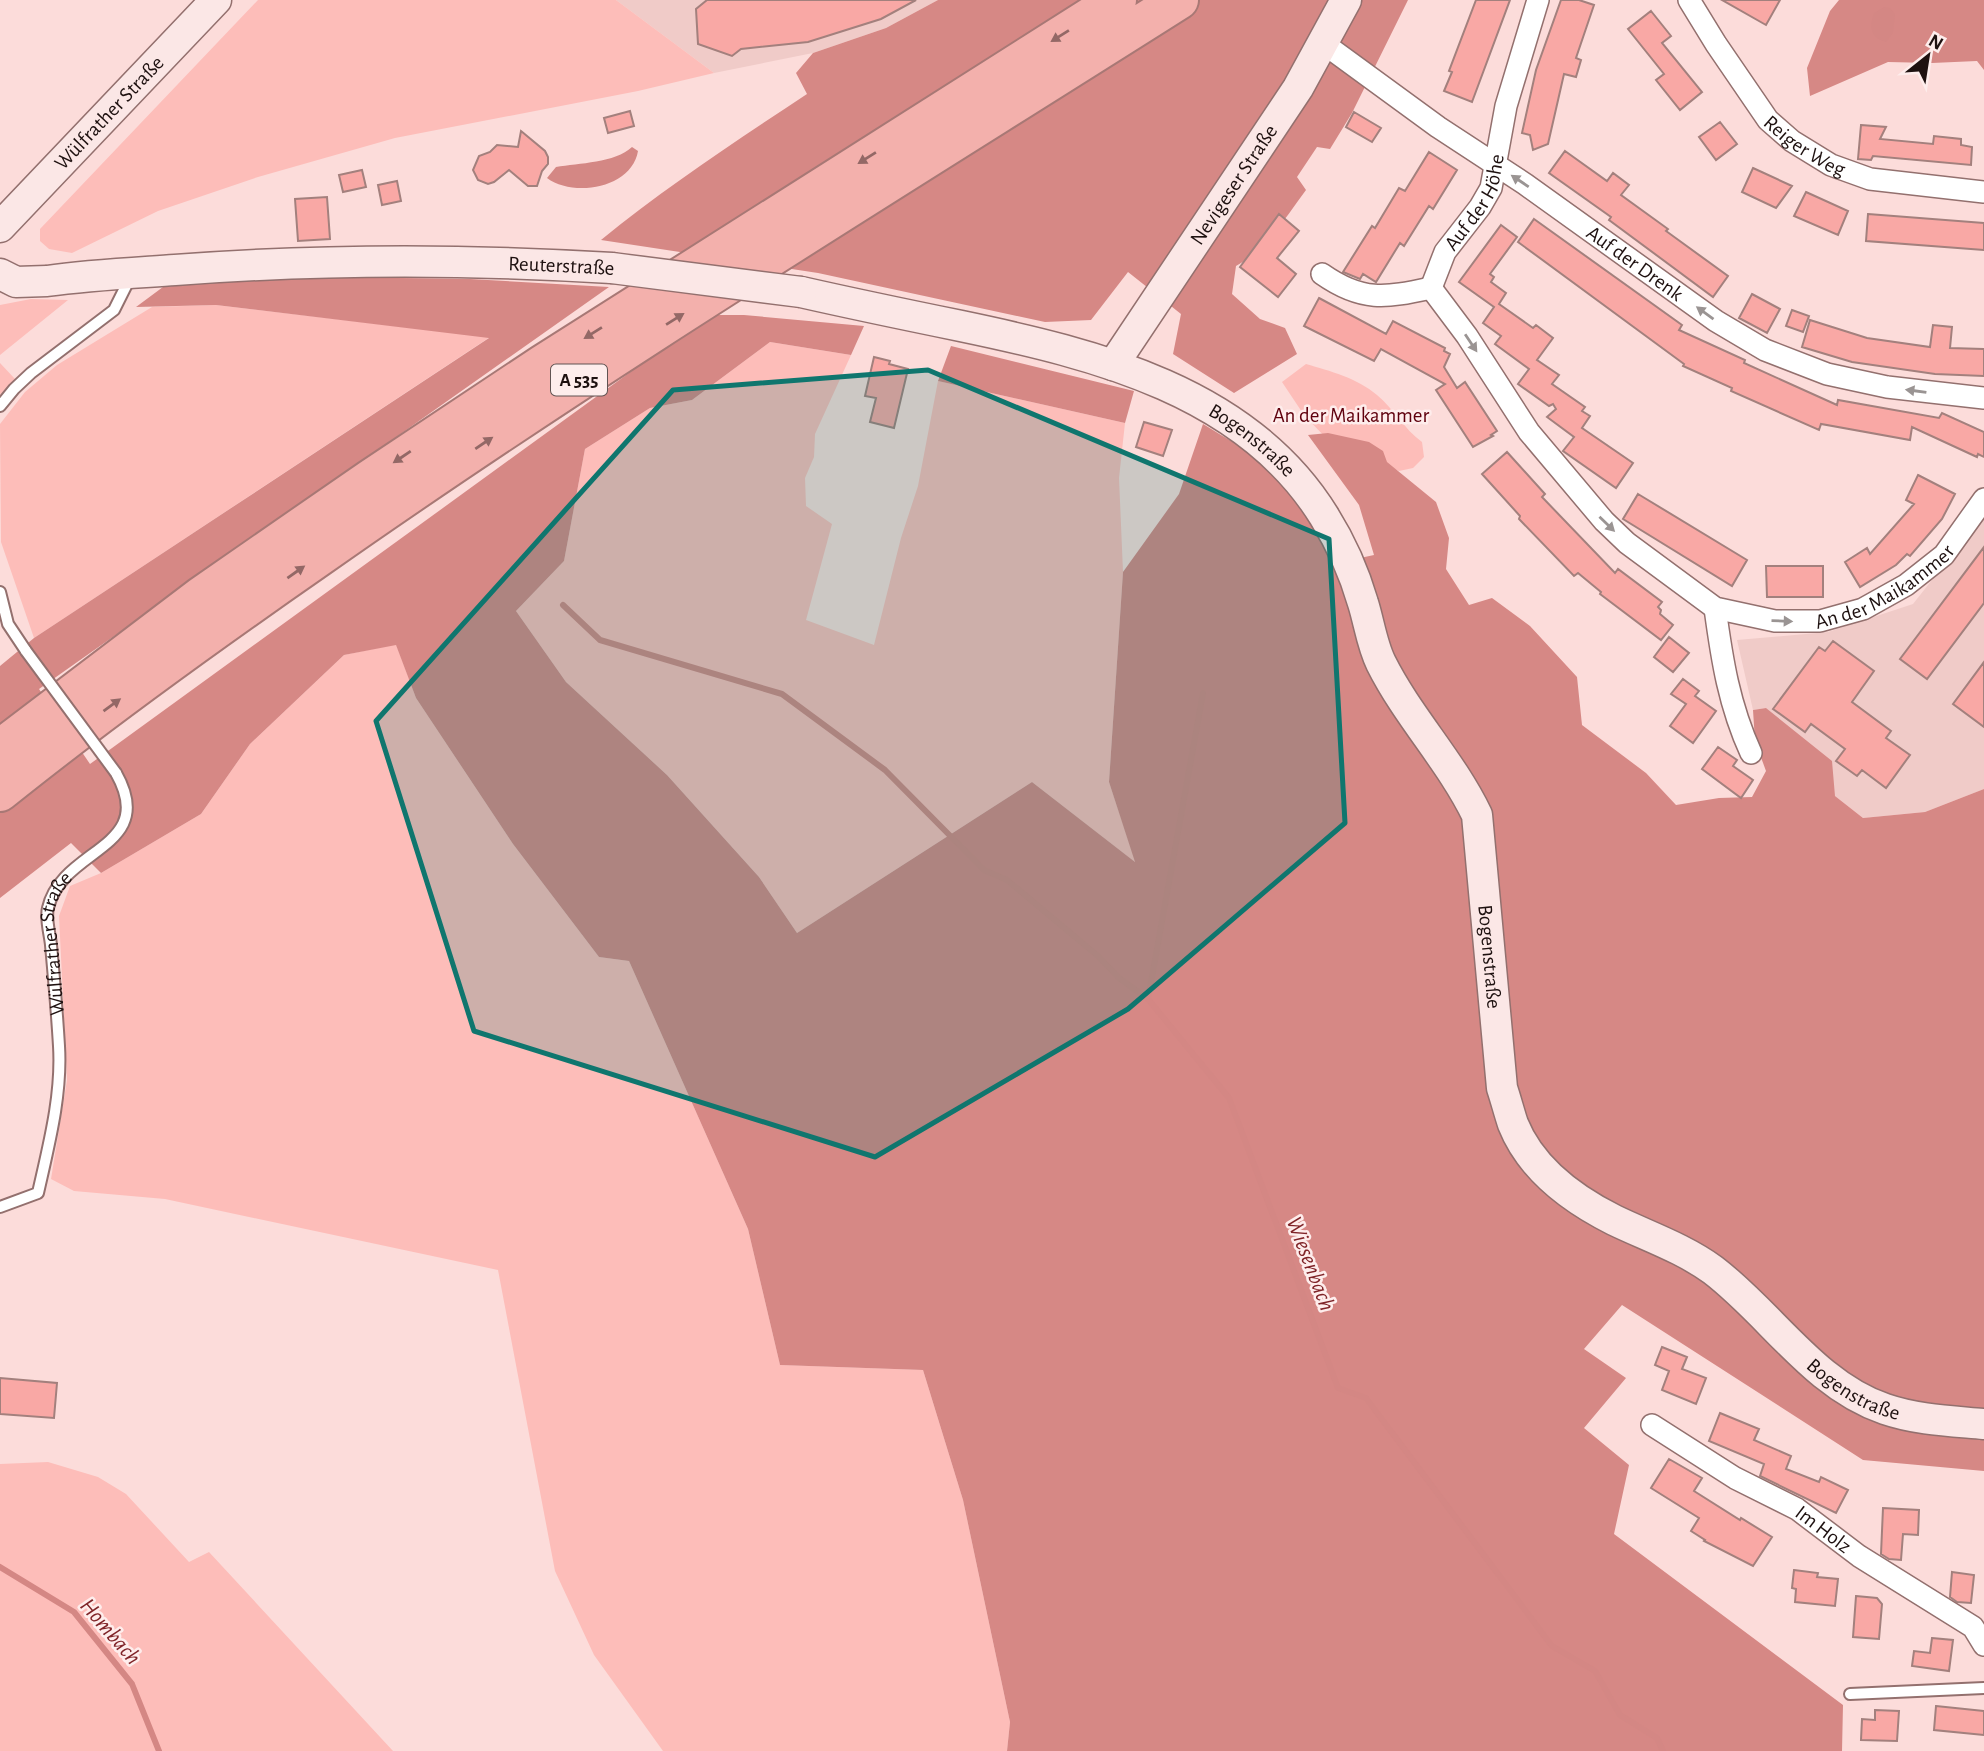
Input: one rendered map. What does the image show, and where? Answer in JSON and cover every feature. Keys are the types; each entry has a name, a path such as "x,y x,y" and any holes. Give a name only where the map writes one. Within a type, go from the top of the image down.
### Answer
{"highway":[{"name":"A 535","path":"0,749 201,596 370,479 543,364 1117,0"},
{"name":"A 535","path":"0,792 62,741 394,504 555,396 1179,0"}],"main road":[{"name":"Wülfrather Straße","path":"0,227 216,0"},
{"name":"Nevigeser Straße","path":"1114,365 1298,88 1346,0"},
{"name":"Reuterstraße","path":"0,274 16,282 261,263 367,260 526,262 612,268 801,292 1038,342 1114,365"},
{"name":"Bogenstraße","path":"1114,365 1174,388 1251,434 1273,453 1298,481 1323,514 1345,554 1362,598 1380,661 1407,707 1464,787 1477,815 1502,1088 1513,1125 1532,1158 1563,1190 1613,1219 1666,1242 1713,1270 1820,1370 1850,1393 1884,1409 1918,1417 1984,1423"}],"street":[{"name":"Auf der Höhe","path":"1431,288 1445,252 1480,207 1491,188 1506,106 1538,0"},
{"name":"Reiger Weg","path":"1689,0 1768,120 1792,141 1831,165 1870,179 1984,192"},
{"name":"Auf der Drenk","path":"1323,43 1438,127 1716,321 1765,350 1827,374 1899,388 1984,398"},
{"path":"1322,274 1363,295 1395,295 1431,288"},
{"name":"An der Maikammer","path":"1431,288 1467,336 1528,432 1604,522 1627,543 1715,608 1775,621 1820,621 1863,609 1906,585 1944,555 1984,499"},
{"path":"1715,608 1726,683 1736,720 1751,753"},
{"name":"Im Holz","path":"1652,1425 1735,1478 1797,1509 1859,1556 1973,1627 1984,1645"}],"lane":[{"path":"0,407 14,389 32,373 114,310 132,273"},
{"name":"Wülfrather Straße","path":"0,592 8,624 126,790 128,814 111,840 62,878 47,909 59,1050 55,1115 38,1193 0,1207"},
{"path":"1850,1694 1984,1688"}],"highlighted area":[{"path":"928,370 1329,539 1345,823 1128,1009 875,1157 474,1031 376,721 673,390"}],"shaded area":[{"path":"616,0 938,0 886,28 813,53 714,73"},
{"path":"938,0 1408,0 1352,113 1330,149 1317,147 1297,177 1306,190 1266,242 1236,266 1232,294 1260,319 1285,328 1297,354 1234,393 1173,354 1181,314 1128,272 1091,320 1045,322 818,273 601,240 676,183 807,94 796,73 813,53 886,28"},
{"path":"1839,0 1984,0 1984,70 1977,61 1888,62 1810,96 1807,68 1830,11"},
{"path":"1884,7 1890,8 1895,14 1893,33 1886,42 1874,35 1871,27 1874,13"},
{"path":"632,147 638,151 633,164 625,174 614,181 586,188 558,184 547,178 556,167 607,159"},
{"path":"265,276 470,279 609,287 39,689 90,764 709,315 744,315 864,326 851,355 770,342 692,400 650,408 585,449 564,561 516,611 566,682 667,775 759,877 797,933 1032,782 1135,862 1109,782 1123,572 1179,494 1203,424 1258,459 1283,481 1308,515 1337,563 1374,555 1359,505 1308,435 1328,433 1369,442 1383,451 1387,462 1436,502 1449,538 1446,569 1469,605 1492,598 1530,626 1577,677 1582,725 1646,773 1676,805 1719,798 1752,797 1766,771 1755,741 1753,710 1766,708 1832,761 1835,796 1863,818 1925,812 1984,789 1984,1471 1863,1460 1622,1305 1584,1349 1626,1378 1584,1428 1629,1465 1614,1534 1843,1705 1842,1751 1007,1751 1010,1722 963,1500 923,1370 780,1365 748,1229 629,961 599,957 513,844 416,698 396,645 344,655 250,744 201,814 101,873 71,843 0,898 0,666 34,638 489,338 216,305 136,307 163,287"},
{"path":"951,346 1134,391 1125,423 938,381"},
{"path":"1984,514 1984,789 1925,812 1863,818 1835,796 1766,708 1753,710 1737,640 1828,632 1913,604"}],"green space":[{"path":"258,0 616,0 714,73 638,91 395,138 258,177 158,211 72,253 49,249 40,241 40,229"},
{"path":"31,299 68,300 0,355 0,305"},
{"path":"216,305 490,337 34,638 1,542 0,424 25,392 57,365 152,307"},
{"path":"770,342 851,355 815,434 814,457 805,478 806,506 832,524 806,620 874,645 901,538 918,486 938,381 1125,423 1119,478 1123,572 1109,782 1136,863 1032,782 797,933 759,877 667,775 566,682 516,611 564,561 585,449 650,408 692,400"},
{"path":"0,363 15,379 0,395"},
{"name":"An der Maikammer","path":"1306,364 1334,372 1377,395 1422,442 1424,457 1413,468 1399,471 1326,438 1304,415 1282,382"},
{"path":"396,644 416,698 513,844 599,957 629,961 748,1229 780,1365 923,1370 963,1500 1010,1722 1007,1751 663,1751 594,1655 555,1571 498,1270 165,1199 74,1191 51,1179 67,1080 59,916 70,886 101,873 201,814 250,744 344,655"},
{"path":"48,1462 98,1477 126,1494 189,1562 209,1552 393,1751 0,1751 0,1464"}],"building":[{"path":"707,0 916,0 881,19 808,42 741,49 732,56 698,44 696,9"},
{"path":"1476,0 1510,0 1472,102 1444,91"},
{"path":"1561,0 1579,0 1594,5 1576,58 1581,60 1576,77 1564,74 1548,144 1533,150 1530,135 1522,133 1536,70"},
{"path":"1722,0 1780,0 1766,25"},
{"path":"1651,11 1671,36 1662,43 1702,92 1680,110 1656,80 1664,74 1628,29"},
{"path":"630,111 634,126 608,133 604,118"},
{"path":"1354,112 1381,128 1372,142 1346,127"},
{"path":"1720,122 1737,144 1716,160 1699,137"},
{"path":"1861,125 1886,127 1880,139 1933,144 1934,136 1961,139 1961,145 1972,147 1971,165 1873,156 1871,160 1858,159"},
{"path":"521,131 545,151 548,157 548,164 542,171 537,186 528,186 509,170 488,184 478,180 473,170 479,156 490,152 497,145 518,147"},
{"path":"1565,151 1607,181 1613,173 1629,185 1621,195 1728,276 1713,297 1609,220 1611,217 1549,173"},
{"path":"1429,152 1457,170 1433,209 1429,206 1404,246 1400,243 1376,282 1363,274 1360,279 1343,272 1372,226 1375,228 1399,188 1405,191"},
{"path":"1753,168 1792,186 1776,208 1742,192"},
{"path":"362,170 366,187 343,192 339,175"},
{"path":"397,181 401,201 382,205 378,185"},
{"path":"1806,192 1848,211 1838,235 1794,216"},
{"path":"327,197 330,239 298,241 295,199"},
{"path":"1279,214 1299,231 1277,258 1296,274 1278,297 1240,267"},
{"path":"1868,214 1984,223 1984,250 1866,241"},
{"path":"1534,219 1682,325 1679,330 1837,405 1838,400 1939,418 1942,413 1984,432 1984,457 1978,454 1977,457 1912,427 1910,440 1821,424 1819,430 1731,391 1732,388 1683,366 1684,364 1518,242"},
{"path":"1501,225 1517,237 1490,274 1494,277 1491,282 1506,293 1499,304 1533,328 1536,325 1553,338 1537,360 1559,375 1552,384 1585,407 1582,411 1590,416 1582,428 1633,463 1616,488 1563,451 1574,437 1547,417 1556,409 1553,404 1549,406 1518,384 1529,369 1495,344 1501,336 1483,323 1494,307 1459,282"},
{"path":"1752,294 1780,309 1767,333 1739,318"},
{"path":"1319,298 1386,334 1393,321 1445,348 1444,351 1450,354 1444,367 1457,388 1465,382 1497,431 1473,447 1436,390 1445,384 1381,349 1374,361 1304,326"},
{"path":"1792,310 1809,316 1803,332 1786,326"},
{"path":"1810,320 1867,338 1930,347 1933,325 1952,327 1950,348 1984,349 1984,376 1935,374 1852,362 1802,347"},
{"path":"874,357 908,369 894,428 870,422 876,398 865,396"},
{"path":"1144,422 1172,430 1163,456 1136,447"},
{"path":"1507,452 1545,494 1542,497 1615,573 1618,569 1662,602 1658,607 1660,614 1673,625 1661,640 1600,594 1601,592 1578,573 1574,576 1519,519 1520,516 1482,474"},
{"path":"1918,475 1955,494 1942,519 1910,556 1907,554 1896,565 1860,587 1845,562 1867,548 1870,554 1914,504 1906,500"},
{"path":"1638,494 1747,560 1732,586 1623,519"},
{"path":"1984,547 1984,603 1927,679 1900,659"},
{"path":"1766,566 1823,566 1823,597 1767,597"},
{"path":"1669,637 1689,653 1673,672 1654,657"},
{"path":"1833,641 1874,671 1852,702 1891,731 1886,738 1910,755 1886,788 1862,770 1857,776 1836,761 1845,749 1811,724 1805,732 1773,709 1819,647 1825,651"},
{"path":"1984,662 1984,727 1953,704"},
{"path":"1683,679 1699,691 1695,696 1716,711 1693,743 1670,726 1686,704 1671,694"},
{"path":"1718,747 1737,760 1733,766 1753,780 1741,798 1702,769"},
{"path":"1662,1347 1687,1357 1682,1369 1706,1378 1696,1404 1662,1390 1669,1371 1655,1365"},
{"path":"0,1378 57,1383 54,1418 0,1414"},
{"path":"1720,1413 1759,1429 1754,1440 1791,1456 1786,1469 1819,1482 1821,1477 1848,1490 1836,1513 1760,1476 1764,1464 1709,1441"},
{"path":"1669,1459 1702,1478 1694,1491 1772,1537 1753,1566 1704,1541 1691,1531 1699,1518 1651,1488"},
{"path":"1883,1508 1919,1510 1918,1535 1903,1534 1901,1560 1889,1559 1881,1554"},
{"path":"1794,1570 1818,1573 1817,1577 1838,1579 1835,1606 1795,1602 1796,1589 1792,1588"},
{"path":"1952,1572 1974,1575 1971,1603 1957,1602 1950,1597"},
{"path":"1856,1596 1877,1598 1882,1604 1879,1639 1853,1637"},
{"path":"1932,1638 1953,1640 1949,1671 1912,1666 1914,1651 1930,1653"},
{"path":"1936,1706 1984,1711 1984,1735 1934,1730"},
{"path":"1875,1710 1899,1711 1897,1741 1861,1740 1862,1719 1875,1720"}],"waterway":[{"path":"563,605 600,640 782,694 885,770 984,870 1007,880 1098,956 1119,978 1148,999"},
{"name":"Wiesenbach","path":"1203,693 1148,999 1229,1098 1338,1388 1366,1398 1552,1646 1595,1671 1620,1715 1657,1738 1663,1751"},
{"name":"Hombach","path":"0,1567 74,1612 132,1684 159,1751"}]}
